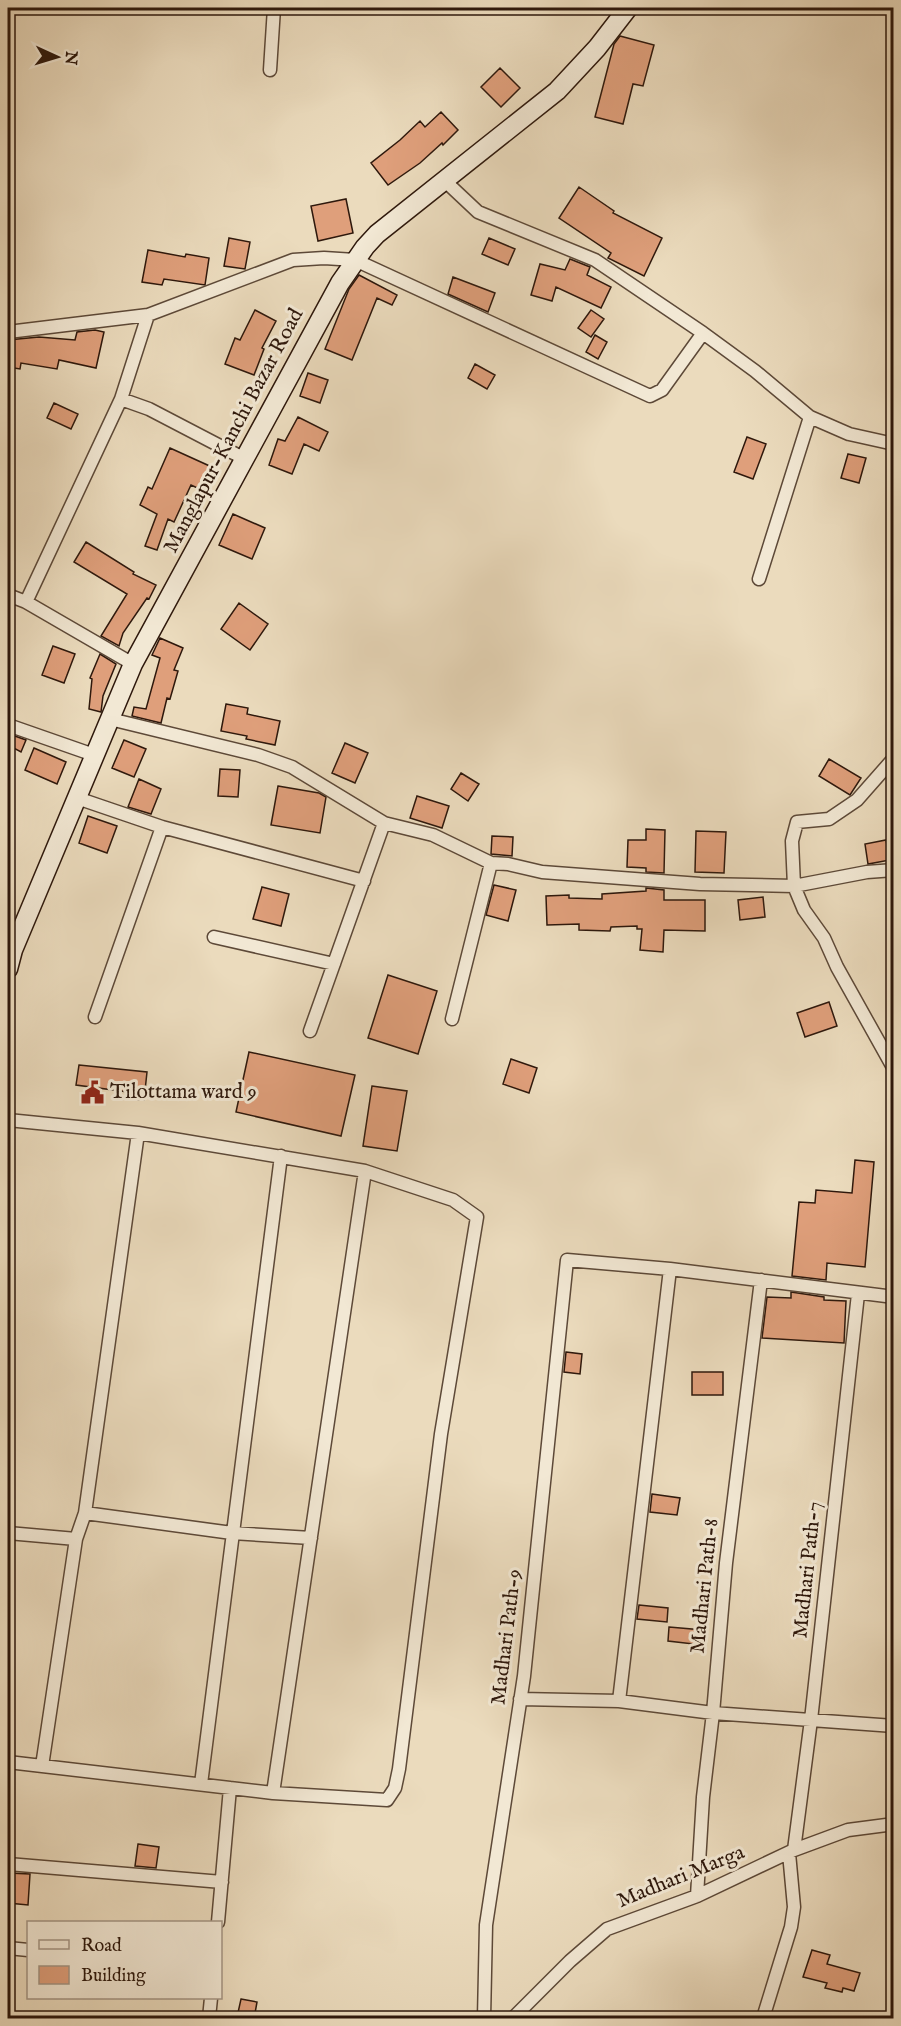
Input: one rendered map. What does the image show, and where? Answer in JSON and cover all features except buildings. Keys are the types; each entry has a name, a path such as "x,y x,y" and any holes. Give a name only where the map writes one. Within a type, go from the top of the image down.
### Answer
{"street":[{"path":"270,70 274,8"},
{"name":"Manglapur-Kanchi Bazar Road","path":"8,969 10,949 133,664 340,283 355,260 377,234 557,91 597,48 628,8"},
{"path":"446,181 478,212 595,260 703,333 755,371 810,417 849,434 894,444"},
{"path":"8,332 148,315 293,260 324,258 355,260 650,396 662,390 703,333"},
{"path":"26,602 121,399 148,315"},
{"path":"121,399 148,408 245,459"},
{"path":"759,579 810,417"},
{"path":"8,595 26,602 133,664"},
{"path":"110,719 258,755 292,767 384,823 433,835 491,863 508,864 542,872 700,884 794,886 867,872 894,870"},
{"path":"8,725 94,755"},
{"path":"894,758 857,800 829,819 797,822 792,841 794,886 804,910 824,938 837,967 894,1069"},
{"path":"77,798 162,827 364,881"},
{"path":"310,1030 384,823"},
{"path":"95,1017 162,827"},
{"path":"452,1019 491,863"},
{"path":"214,937 334,964"},
{"path":"8,1120 138,1133 365,1171 453,1200 477,1217 441,1434 399,1769 395,1788 387,1800 273,1793 8,1762"},
{"path":"42,1766 76,1539 85,1513 138,1133"},
{"path":"201,1784 281,1156"},
{"path":"273,1793 365,1171"},
{"name":"Madhari Path-9","path":"484,2019 486,1925 520,1699 567,1260 670,1269"},
{"path":"619,1701 670,1269 894,1297"},
{"name":"Madhari Path-8","path":"697,1896 702,1797 713,1713 726,1563 761,1281"},
{"name":"Madhari Path-7","path":"763,2019 782,1959 792,1917 794,1887 792,1852 811,1720 858,1294"},
{"path":"85,1513 232,1533 311,1539"},
{"path":"8,1533 76,1539"},
{"path":"520,1699 619,1701 713,1713 894,1726"},
{"path":"218,1921 230,1788"},
{"name":"Madhari Marga","path":"513,2019 607,1929 697,1896 792,1852 848,1830 894,1824"},
{"path":"8,1864 222,1882"},
{"path":"8,1948 27,1950"},
{"path":"209,2019 211,1999"}],"place":[{"name":"Tilottama ward 9","path":"92,1092"}]}
